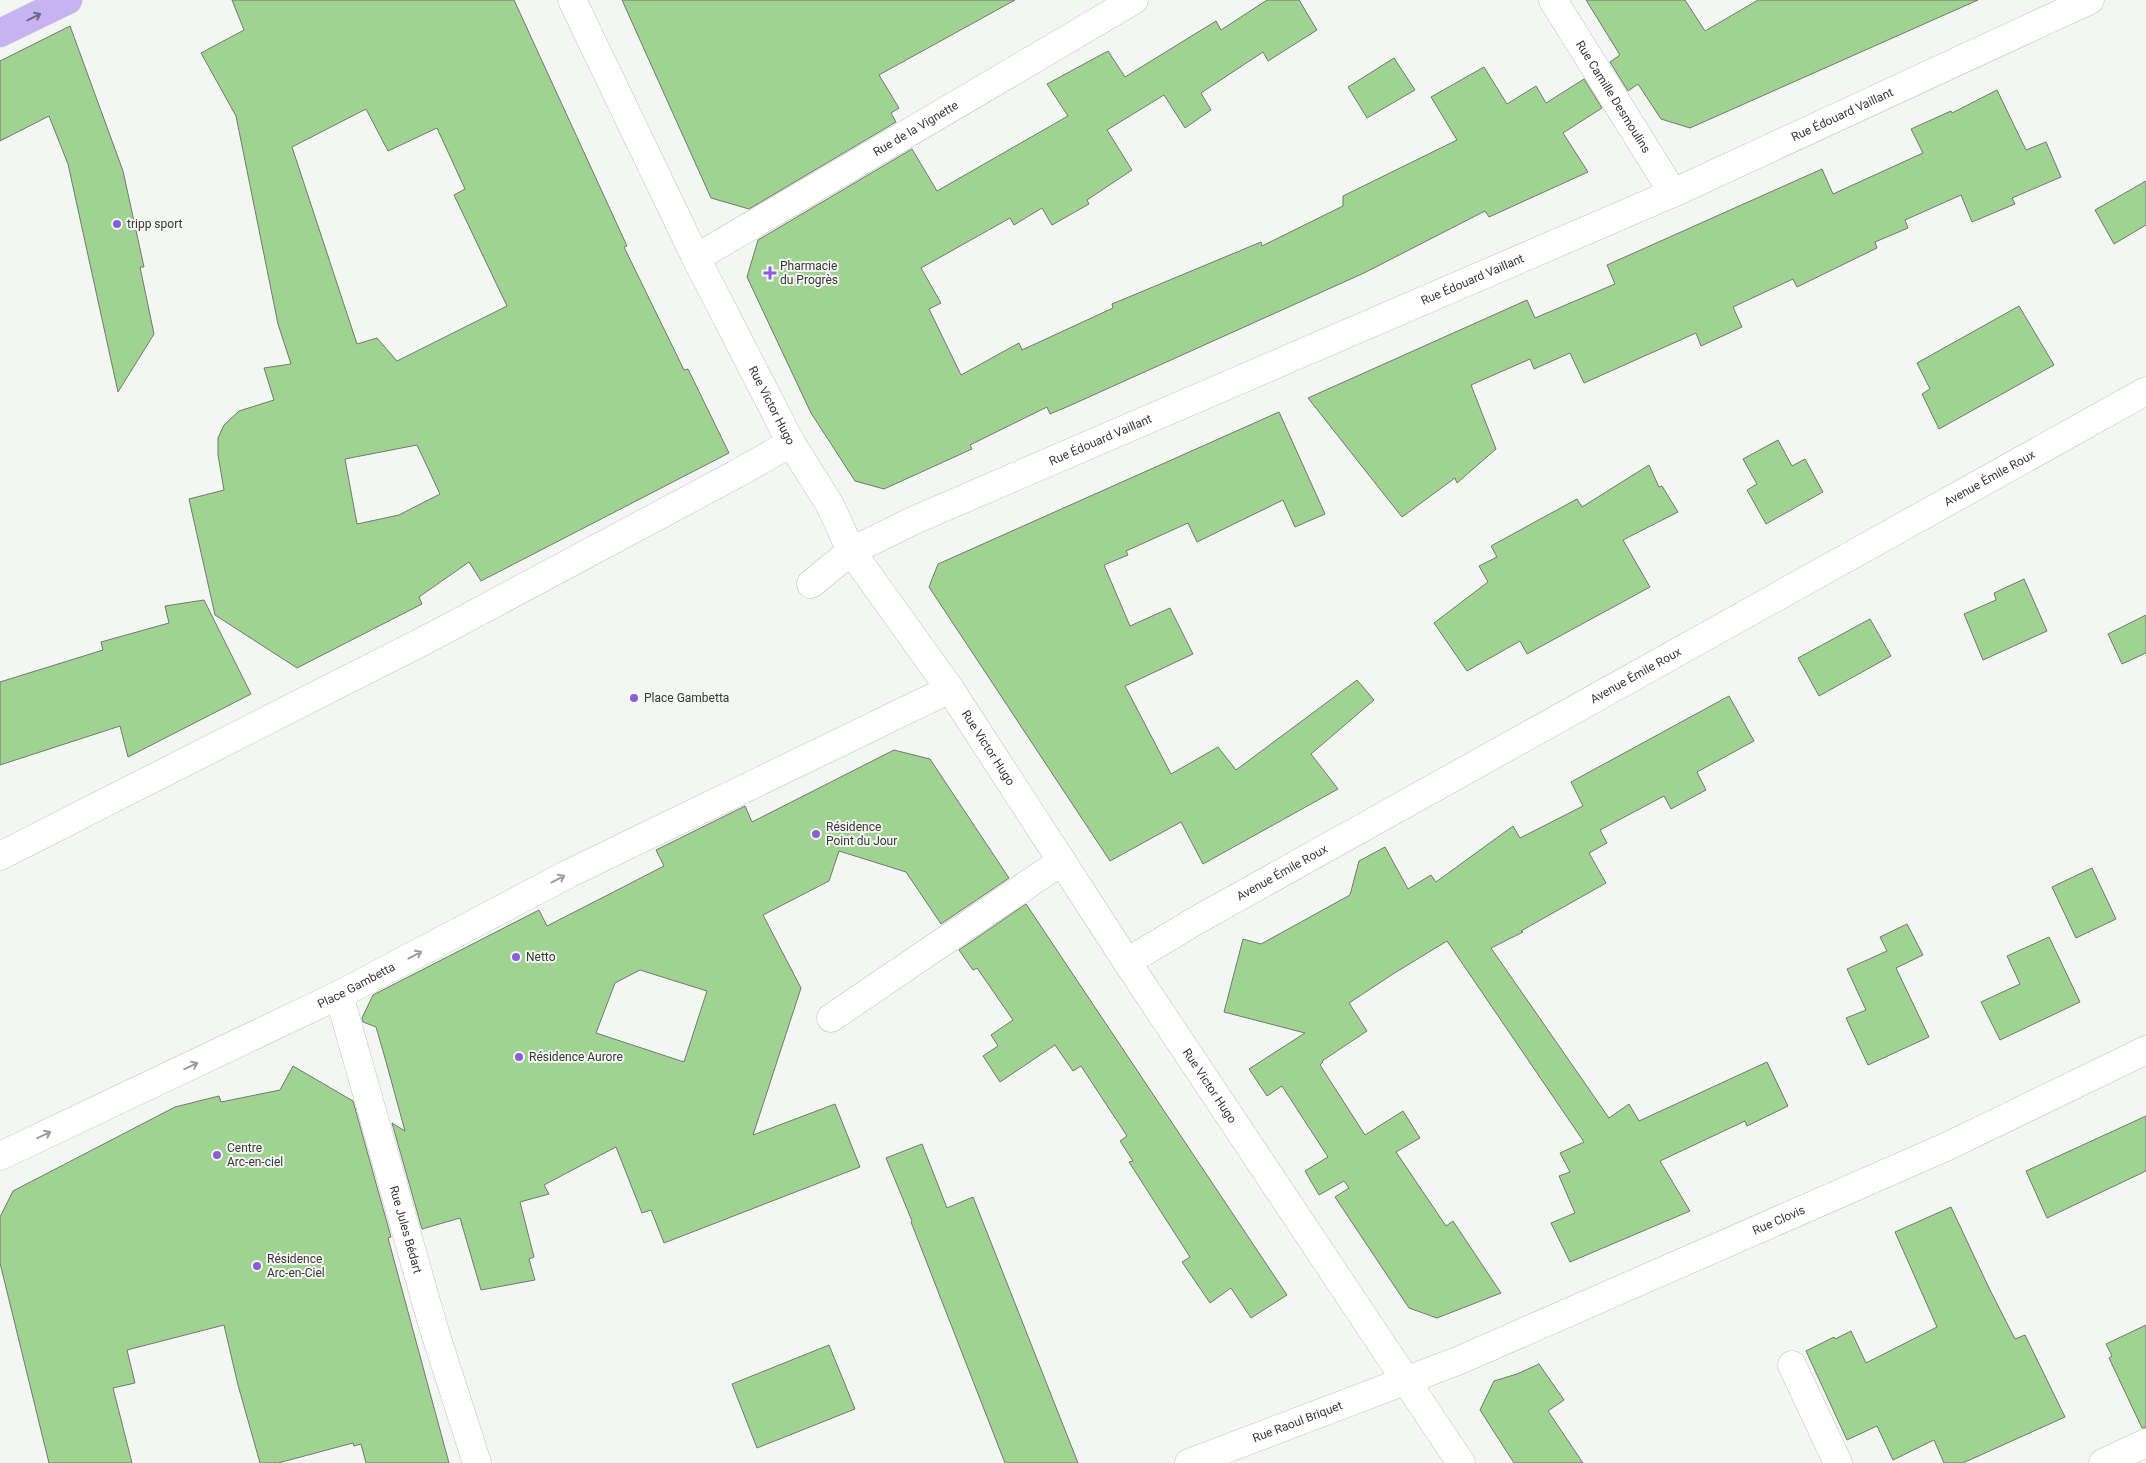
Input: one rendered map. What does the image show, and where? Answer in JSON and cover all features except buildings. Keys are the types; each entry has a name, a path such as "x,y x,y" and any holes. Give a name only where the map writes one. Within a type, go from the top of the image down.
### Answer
{"main road":[{"path":"0,33 68,0"}],"street":[{"name":"Rue Victor Hugo","path":"572,0 696,258 791,442 830,506 851,552 950,689 1127,962 1461,1463"},
{"name":"Rue de la Vignette","path":"696,258 1134,0"},
{"name":"Rue Camille Desmoulins","path":"1553,0 1673,193"},
{"name":"Rue Édouard Vaillant","path":"811,584 851,552 917,519 1673,193 2090,0"},
{"name":"Avenue Émile Roux","path":"1127,962 1197,920 2146,391"},
{"path":"0,856 435,635 738,473 791,442"},
{"name":"Place Gambetta","path":"0,1156 339,996 568,874 950,689"},
{"path":"831,1018 1062,861"},
{"name":"Rue Jules Bédart","path":"339,996 433,1326 477,1463"},
{"name":"Rue Clovis","path":"1406,1381 1469,1356 1948,1146 2146,1050"},
{"path":"1792,1365 1838,1463"},
{"name":"Rue Raoul Briquet","path":"1189,1463 1406,1381"},
{"path":"2103,1463 2146,1443"}],"place":[{"name":"tripp sport","path":"117,224"},
{"name":"Pharmacie du Progrès","path":"770,273"},
{"name":"Place Gambetta","path":"634,698"},
{"name":"Résidence Point du Jour","path":"816,834"},
{"name":"Netto","path":"516,957"},
{"name":"Résidence Aurore","path":"519,1057"},
{"name":"Centre Arc-en-ciel","path":"217,1155"},
{"name":"Résidence Arc-en-Ciel","path":"257,1266"}]}
